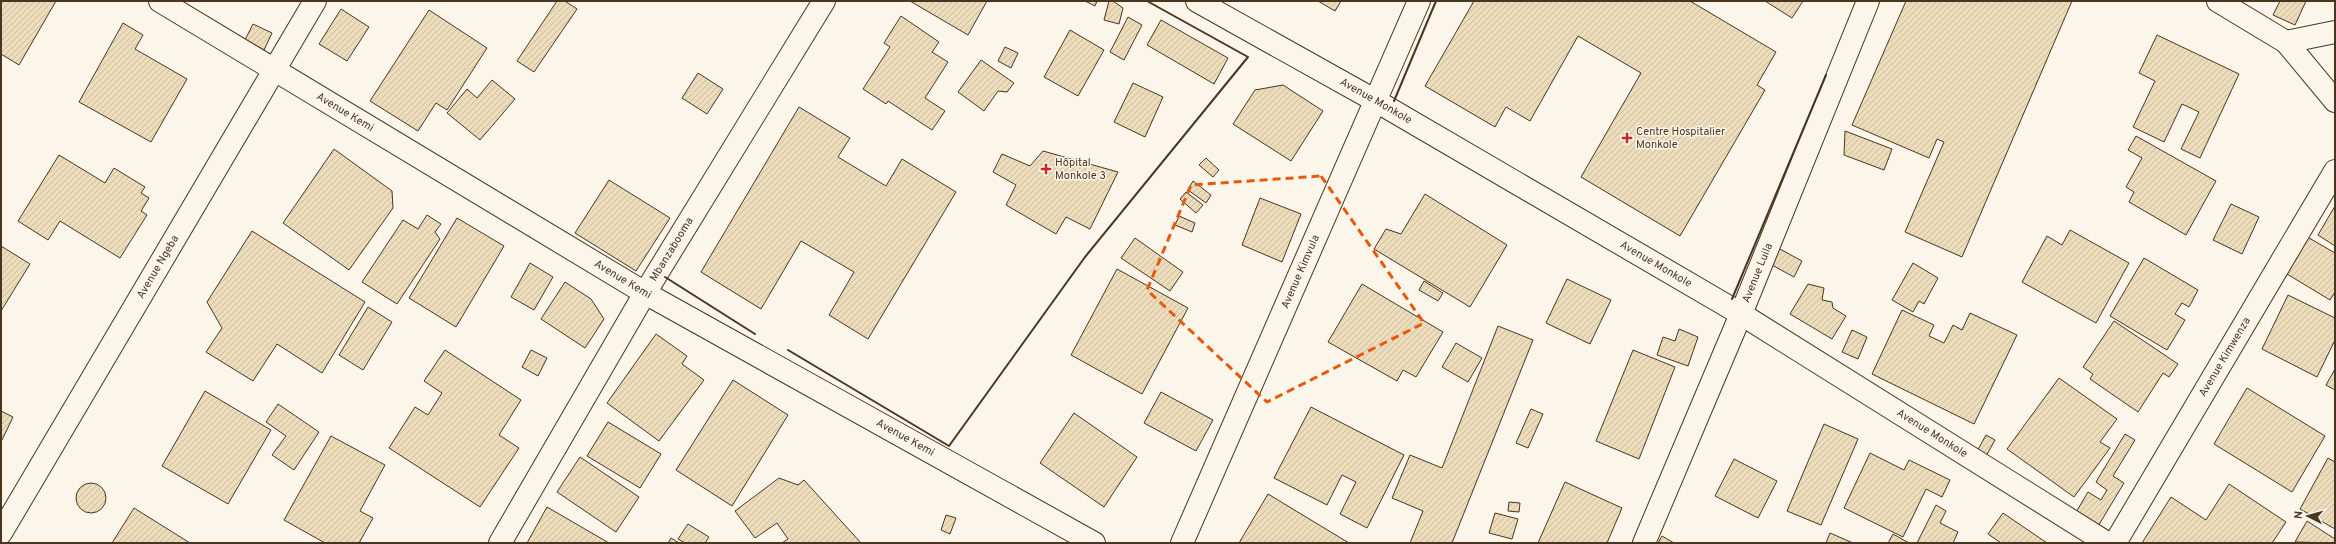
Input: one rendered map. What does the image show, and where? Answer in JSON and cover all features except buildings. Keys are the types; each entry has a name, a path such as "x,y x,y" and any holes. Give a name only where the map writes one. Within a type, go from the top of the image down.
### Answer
{"street":[{"name":"Avenue Kemi","path":"160,1 645,293 1094,543"},
{"name":"Avenue Ngeba","path":"1,533 315,1"},
{"name":"Mbanzabooma","path":"500,543 645,293 824,1"},
{"name":"Avenue Monkole","path":"1197,1 1376,100 1742,314 2106,543"},
{"name":"Avenue Kimvula","path":"1182,543 1419,1"},
{"name":"Avenue Luila","path":"1644,543 1742,314 1868,1"},
{"path":"2218,1 2286,42 2335,101"},
{"path":"2286,42 2335,32"},
{"name":"Avenue Kimwenza","path":"2115,543 2335,171"}],"highlighted area":[{"path":"1321,176 1424,323 1267,402 1147,290 1191,185"}],"wall":[{"path":"788,350 949,446 1085,257 1248,57 1147,1"},
{"path":"1394,101 1436,1"},
{"path":"1732,299 1826,75"},
{"path":"665,277 755,334"}],"place":[{"name":"Centre Hospitalier Monkole","path":"1627,138"},
{"name":"Hôpital Monkole 3","path":"1046,169"}]}
